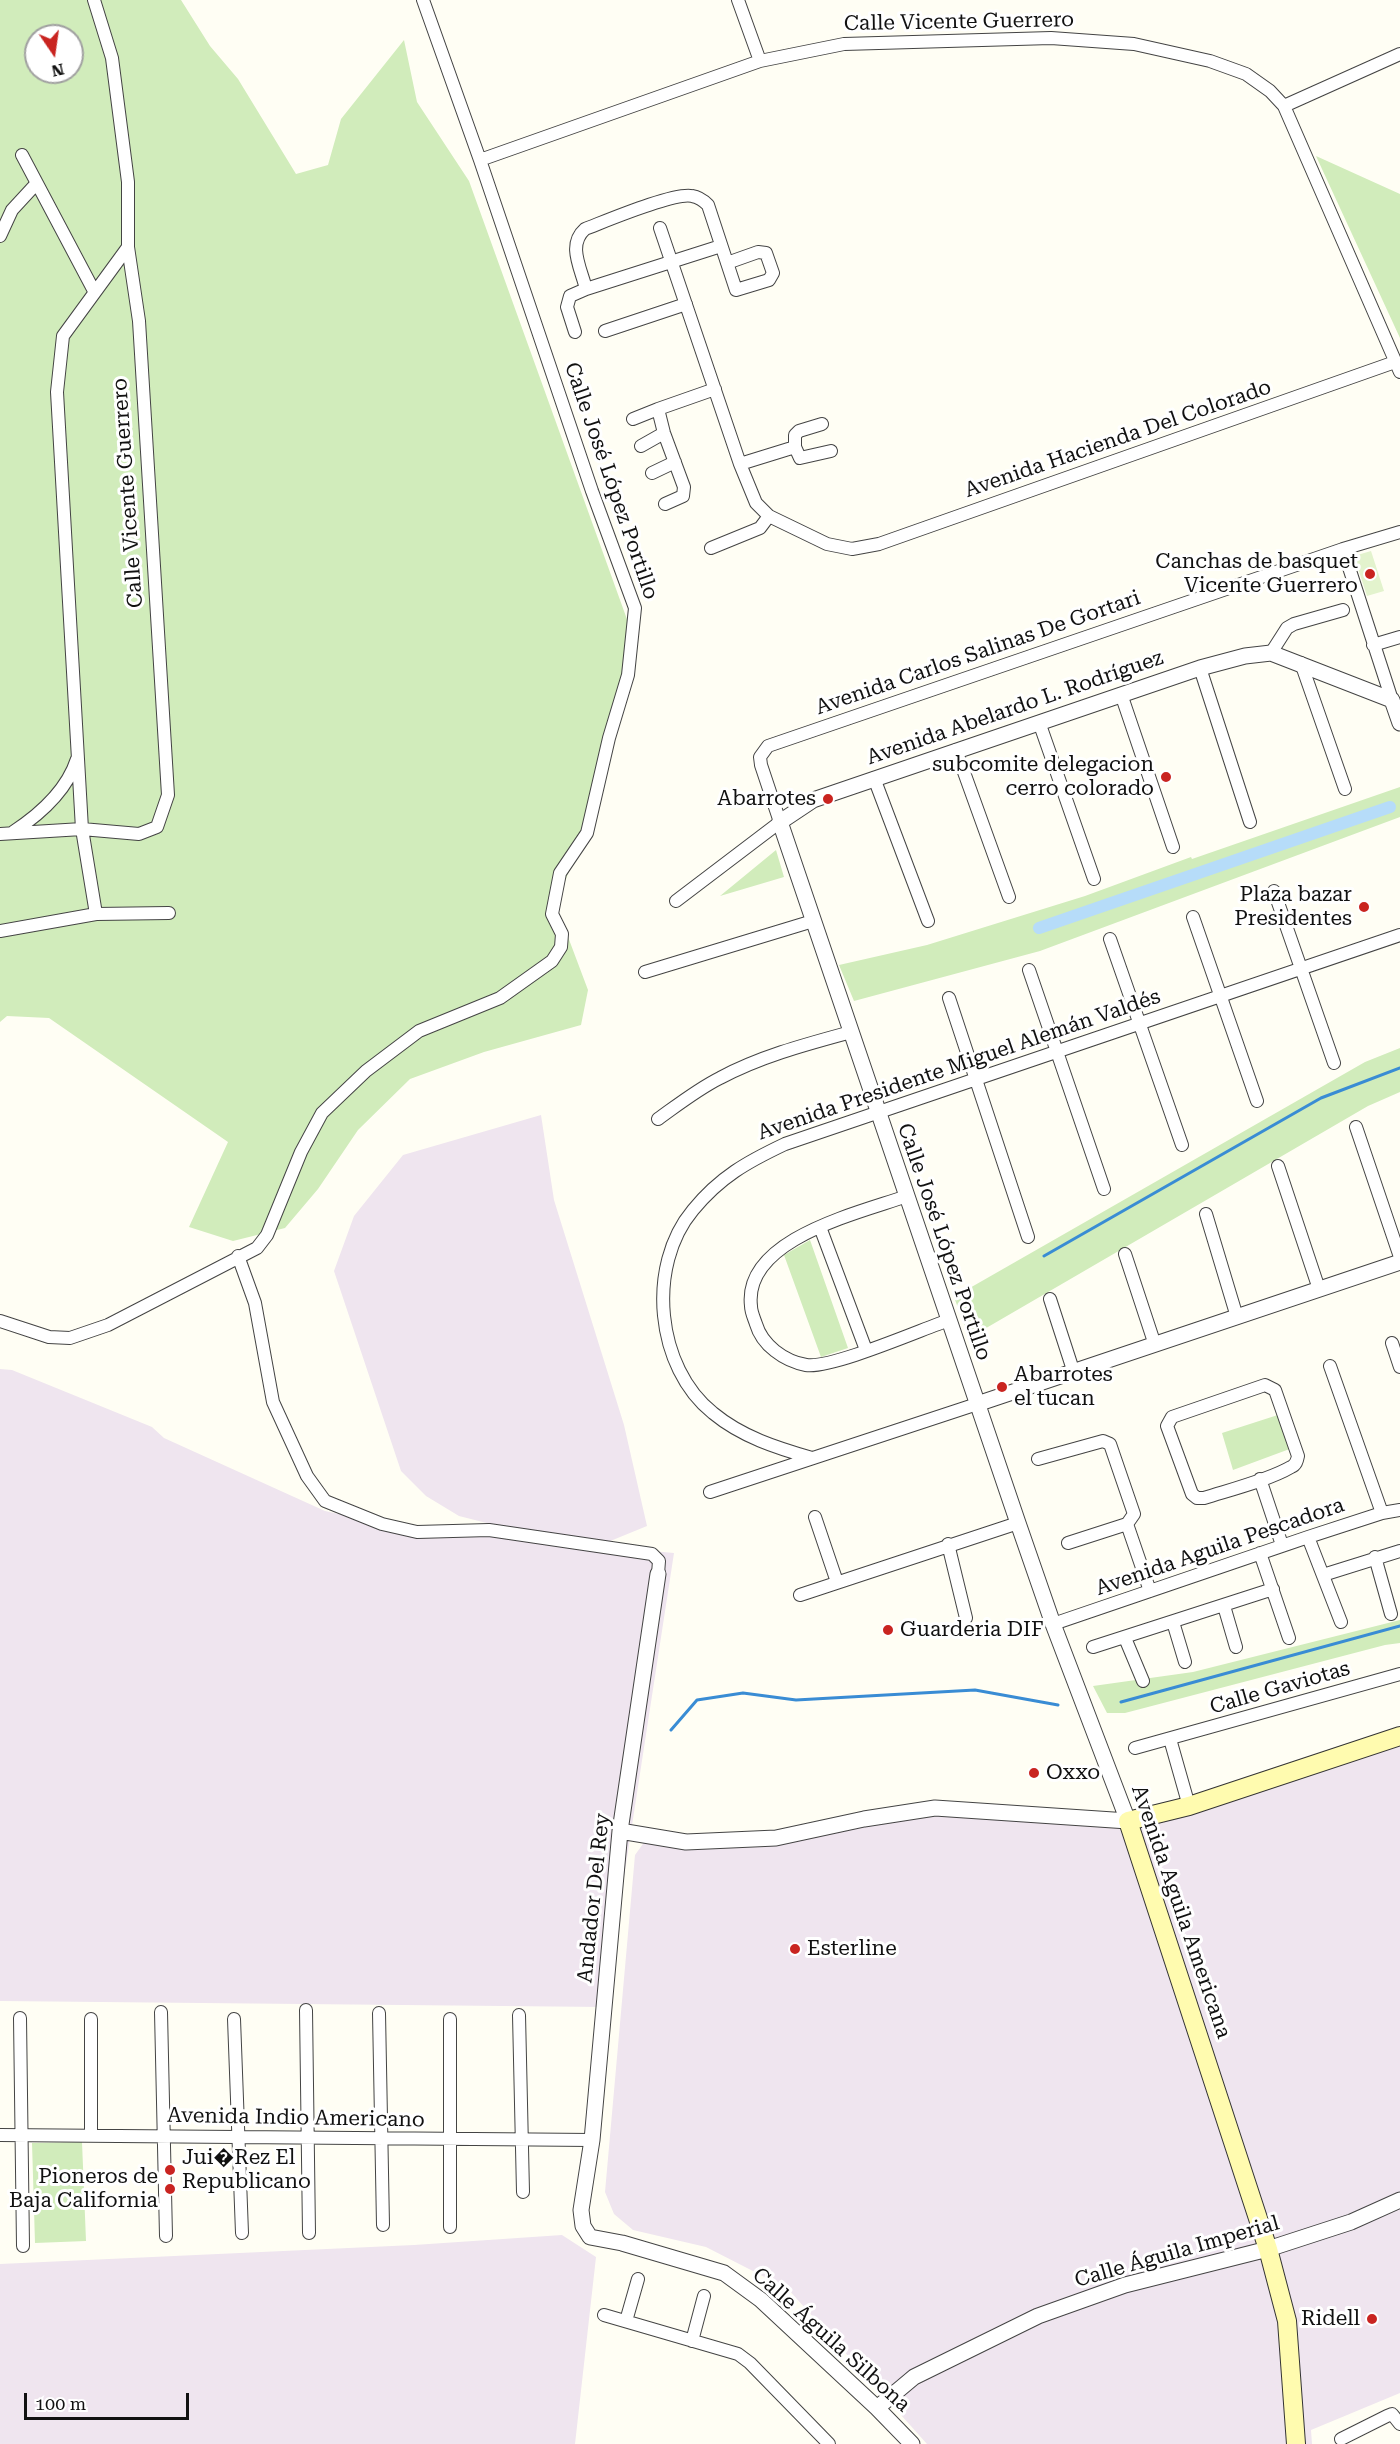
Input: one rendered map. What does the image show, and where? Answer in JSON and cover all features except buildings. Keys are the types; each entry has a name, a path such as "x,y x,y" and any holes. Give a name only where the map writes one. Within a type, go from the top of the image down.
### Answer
{"main road":[{"path":"1128,1821 1189,1806 1400,1736"},
{"name":"Avenida Aguila Americana","path":"1128,1821 1268,2248 1287,2321 1296,2444"}],"street":[{"name":"Calle Vicente Guerrero","path":"5,834 82,829 140,834 157,827 168,795 139,321 128,247 128,182 112,58 94,0"},
{"path":"423,0 480,160"},
{"path":"738,0 760,61"},
{"name":"Calle Vicente Guerrero","path":"480,160 760,61 844,44 1051,38 1134,44 1210,61 1246,74 1270,91 1284,106 1398,367"},
{"path":"1284,106 1400,54"},
{"path":"22,155 94,291"},
{"name":"Calle José López Portillo","path":"0,1321 49,1337 70,1338 108,1324 257,1248 267,1234 301,1152 322,1113 366,1071 419,1031 500,998 552,962 561,947 562,934 552,914 560,873 587,833 609,738 628,675 635,608 592,491 480,160"},
{"path":"0,236 12,210 36,184"},
{"path":"586,289 575,246 577,236 585,229 654,203 690,195 701,199 708,205 727,263"},
{"path":"660,228 740,464 756,503 769,516 760,528 711,548"},
{"path":"575,332 567,307 570,296 721,246"},
{"path":"96,914 82,829 57,392 63,336 128,247"},
{"path":"605,331 686,304"},
{"name":"Avenida Hacienda Del Colorado","path":"769,516 827,544 852,549 879,544 1398,367"},
{"path":"633,419 715,390"},
{"path":"658,409 664,433 684,487 683,496 665,504"},
{"path":"822,424 799,431 795,435 795,447 800,458 831,451"},
{"path":"642,446 664,433"},
{"path":"740,464 795,447"},
{"path":"652,473 675,462"},
{"name":"Avenida Carlos Salinas De Gortari","path":"763,751 774,743 1343,549 1400,532"},
{"path":"1343,549 1400,723"},
{"path":"1271,653 1287,628 1343,610"},
{"path":"1373,645 1400,637"},
{"name":"Avenida Abelardo L. Rodríguez","path":"780,822 813,800 874,778 1200,668 1245,656 1271,653 1392,700"},
{"path":"1301,663 1344,789"},
{"path":"1200,668 1250,822"},
{"path":"1121,694 1173,847"},
{"path":"1039,722 1094,879"},
{"path":"956,750 1009,897"},
{"name":"Calle José López Portillo","path":"763,751 761,765 977,1404"},
{"path":"5,834 41,812 68,778 78,755"},
{"path":"874,778 928,921"},
{"path":"676,901 780,822"},
{"path":"1274,891 1334,1063"},
{"path":"0,931 96,914 169,913"},
{"path":"1193,917 1257,1101"},
{"path":"645,972 813,921"},
{"name":"Avenida Presidente Miguel Alemán Valdés","path":"812,1458 777,1448 748,1436 713,1413 696,1396 677,1367 665,1330 664,1282 668,1254 691,1212 723,1178 750,1160 785,1144 1400,934"},
{"path":"1110,939 1182,1145"},
{"path":"1029,970 1104,1189"},
{"path":"950,998 1028,1237"},
{"path":"658,1119 698,1090 745,1066 807,1044 851,1032"},
{"path":"1356,1127 1400,1257"},
{"path":"1278,1166 1319,1289"},
{"path":"907,1196 820,1227 794,1239 771,1254 755,1276 750,1305 758,1333 779,1355 807,1365 834,1362 949,1320"},
{"path":"1206,1214 1237,1317"},
{"path":"820,1227 866,1350"},
{"path":"1125,1254 1155,1345"},
{"path":"238,1256 255,1303 273,1402 307,1476 325,1501 382,1524 417,1532 489,1530 652,1554 659,1561 658,1574"},
{"path":"710,1492 1074,1373 1400,1262"},
{"path":"1050,1299 1074,1373"},
{"path":"1392,1343 1400,1367"},
{"path":"1330,1366 1382,1513"},
{"path":"1265,1385 1272,1387 1298,1456 1293,1467 1260,1479 1204,1498 1197,1498 1192,1494 1167,1426 1168,1421 1172,1417 1265,1385"},
{"name":"Avenida Aguila Americana","path":"977,1404 1053,1624 1128,1821"},
{"path":"1038,1459 1107,1441 1134,1510 1132,1520 1127,1524 1068,1543"},
{"path":"1260,1479 1282,1545"},
{"name":"Avenida Aguila Pescadora","path":"1053,1624 1282,1545 1382,1513 1400,1510"},
{"path":"815,1517 837,1582"},
{"path":"800,1595 948,1544 1018,1523"},
{"path":"1127,1524 1150,1590"},
{"path":"1308,1537 1341,1622"},
{"path":"948,1544 966,1618"},
{"path":"1323,1575 1400,1551"},
{"path":"1260,1553 1289,1638"},
{"path":"1375,1557 1391,1614"},
{"name":"Andador Del Rey","path":"583,2226 581,2210 592,2140 620,1831 658,1574"},
{"path":"1093,1647 1273,1589"},
{"path":"1224,1606 1236,1647"},
{"path":"1173,1622 1185,1662"},
{"path":"1125,1638 1143,1681"},
{"name":"Calle Gaviotas","path":"1135,1748 1400,1674"},
{"path":"1170,1739 1189,1806"},
{"path":"620,1831 686,1842 776,1838 864,1818 935,1808 1128,1821"},
{"path":"306,2010 309,2233"},
{"path":"161,2012 166,2236"},
{"path":"379,2013 383,2225"},
{"path":"519,2015 520,2140 523,2192"},
{"path":"20,2018 23,2246"},
{"path":"91,2019 91,2135"},
{"path":"234,2019 242,2233"},
{"path":"450,2019 450,2227"},
{"name":"Avenida Indio Americano","path":"0,2134 592,2140"},
{"name":"Calle Águila Imperial","path":"877,2408 914,2377 1038,2316 1125,2285 1268,2248 1351,2222 1400,2200"},
{"name":"Calle Águila Silbona","path":"583,2226 590,2236 724,2273 761,2301 877,2408 912,2444"},
{"path":"626,2321 638,2279"},
{"path":"692,2341 704,2296"},
{"path":"604,2314 738,2354 750,2363 829,2444"},
{"path":"1341,2439 1392,2414 1400,2424"}],"shaded area":[{"path":"541,1115 554,1200 624,1425 647,1526 603,1544 550,1539 459,1516 426,1496 401,1471 334,1271 354,1216 403,1155"},
{"path":"0,1369 12,1370 152,1427 164,1438 325,1511 409,1529 674,1553 604,2007 0,2001"},
{"path":"1400,1736 1400,2393 1311,2430 1312,2444 927,2444 788,2289 706,2247 633,2230 614,2214 605,2192 635,1855 650,1834 743,1838 872,1813 1127,1823"},
{"path":"562,2235 596,2257 575,2444 0,2444 0,2264 414,2245"}],"green space":[{"path":"0,0 181,0 210,46 238,79 296,174 328,165 341,119 404,40 417,102 469,181 633,636 583,835 556,905 588,990 581,1025 484,1052 410,1079 358,1130 318,1189 285,1228 233,1241 189,1227 228,1142 49,1018 7,1016 0,1022"},
{"path":"1316,156 1400,194 1400,338"},
{"path":"1371,551 1384,591 1367,596 1354,556"},
{"path":"1400,787 1400,817 1040,951 854,1001 839,965 927,945 1085,896 1191,857 1192,859"},
{"path":"776,850 784,877 720,896"},
{"path":"1400,1048 1400,1092 1368,1106 969,1338 954,1297 1365,1062"},
{"path":"810,1240 848,1348 821,1357 784,1255"},
{"path":"1284,1413 1295,1447 1233,1470 1222,1433"},
{"path":"1400,1620 1400,1643 1125,1713 1107,1713 1093,1686 1193,1672"},
{"path":"82,2142 86,2241 35,2243 32,2143"}],"waterway":[{"path":"1039,928 1390,807"},
{"path":"1044,1256 1321,1098 1400,1068"},
{"path":"1121,1702 1400,1626"},
{"path":"671,1730 697,1700 743,1693 796,1700 975,1690 1058,1705"}],"place":[{"name":"Canchas de basquet Vicente Guerrero","path":"1370,574"},
{"name":"subcomite delegacion cerro colorado","path":"1166,777"},
{"name":"Abarrotes","path":"828,799"},
{"name":"Plaza bazar Presidentes","path":"1364,907"},
{"name":"Abarrotes el tucan","path":"1002,1387"},
{"name":"Guarderia DIF","path":"888,1630"},
{"name":"Oxxo","path":"1034,1773"},
{"name":"Esterline","path":"795,1949"},
{"name":"Jui�Rez El Republicano","path":"170,2170"},
{"name":"Pioneros de Baja California","path":"170,2189"},
{"name":"Ridell","path":"1372,2319"}]}
